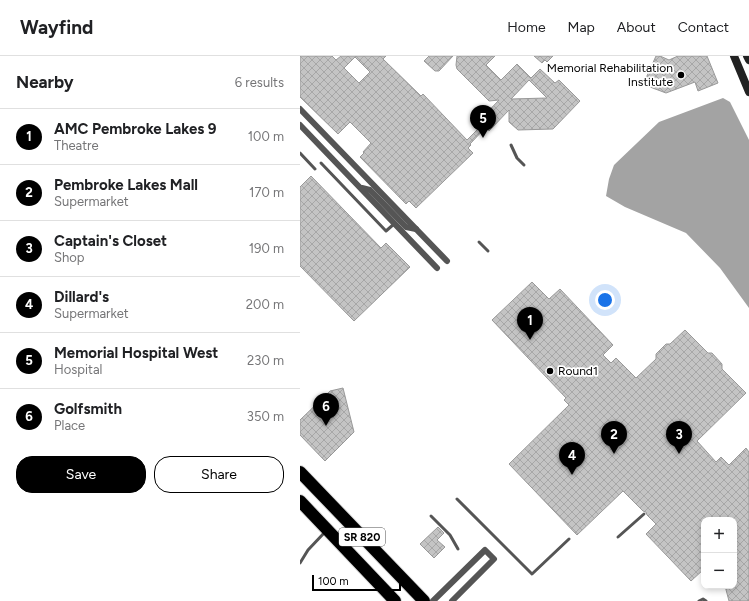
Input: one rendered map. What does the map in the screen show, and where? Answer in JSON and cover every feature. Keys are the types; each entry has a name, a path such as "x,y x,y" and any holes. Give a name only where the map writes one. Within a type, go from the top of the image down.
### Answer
{"highway":[{"name":"SR 820","path":"300,472 424,601"},
{"name":"SR 820","path":"300,501 395,601"}],"street":[{"path":"734,56 749,92"},
{"path":"747,56 749,60"},
{"path":"300,109 399,219 437,268"},
{"path":"300,125 360,188 370,190 399,219 416,229 447,261"},
{"path":"433,601 486,550 494,559 452,601"}],"lane":[{"path":"511,145 517,158 524,166"},
{"path":"300,153 315,169"},
{"path":"321,163 386,230 399,219"},
{"path":"479,242 488,251"},
{"path":"457,499 532,574 569,538"},
{"path":"618,537 644,514"},
{"path":"431,516 450,535 458,548"},
{"path":"300,563 308,550 328,529"},
{"path":"699,601 703,599 706,601"}],"shaded area":[{"path":"723,98 730,102 749,140 749,308 720,268 686,233 625,207 606,196 609,179 614,165 659,122"}],"building":[{"path":"300,56 332,56 336,60 341,56 386,56 383,59 421,96 423,94 467,140 483,124 479,121 499,100 489,101 457,69 457,56 495,56 486,65 501,80 517,64 531,78 540,69 555,83 559,80 580,101 553,129 518,130 509,122 509,110 489,131 486,127 468,148 473,153 416,208 409,201 406,204 360,157 371,143 350,122 338,134 300,97","holes":["355,57 370,72 359,83 344,68","529,80 547,98 511,99"]},
{"path":"429,56 453,56 439,71 435,71 424,61"},
{"path":"534,56 553,56 547,62 545,60 542,63"},
{"name":"Memorial Rehabilitation Institute","path":"656,56 669,60 678,56 707,56 718,83 698,91 695,82 666,93 650,87 653,81 646,78"},
{"path":"311,176 381,248 386,243 410,267 354,321 300,266 300,187"},
{"path":"532,282 549,299 560,289 613,345 603,355 611,363 616,358 636,378 656,359 656,354 666,344 670,344 685,330 708,353 712,353 722,364 722,369 746,393 697,441 716,462 721,457 729,465 746,448 749,452 749,601 729,601 726,589 737,589 737,517 701,517 701,572 691,581 646,534 656,524 646,512 643,511 623,491 577,535 509,464 569,405 564,400 566,398 492,320"},
{"path":"343,388 354,432 325,461 300,435 300,420 330,391"},
{"path":"438,527 444,533 437,540 445,547 434,558 420,544"}],"place":[{"name":"Memorial Rehabilitation Institute","path":"681,75"},
{"name":"Memorial Hospital West","path":"483,138"},
{"name":"AMC Pembroke Lakes 9","path":"530,340"},
{"name":"Round1","path":"550,371"},
{"name":"Golfsmith","path":"326,426"},
{"name":"Pembroke Lakes Mall","path":"614,454"},
{"name":"Captain's Closet","path":"679,454"},
{"name":"Dillard's","path":"572,475"}]}
